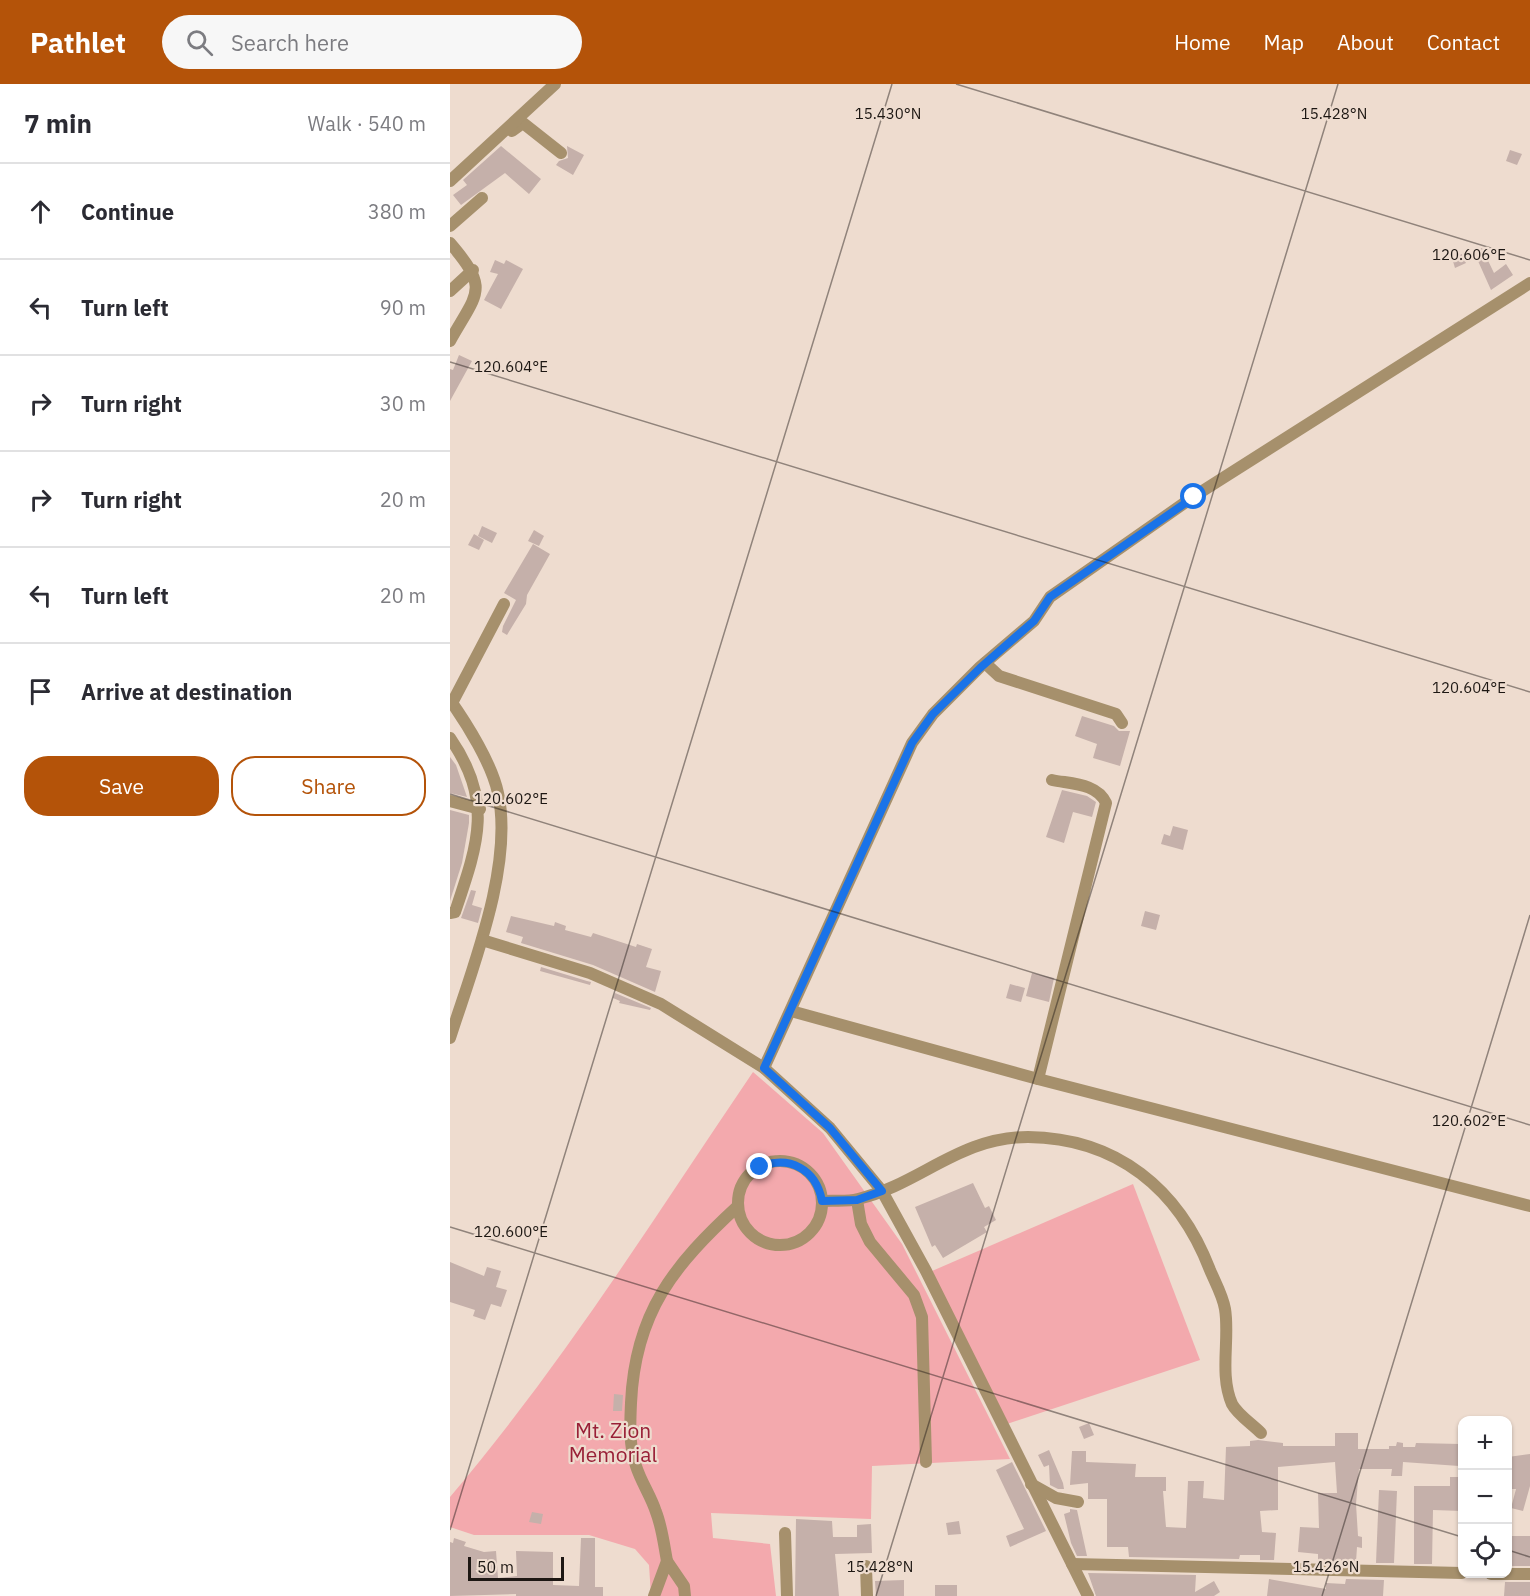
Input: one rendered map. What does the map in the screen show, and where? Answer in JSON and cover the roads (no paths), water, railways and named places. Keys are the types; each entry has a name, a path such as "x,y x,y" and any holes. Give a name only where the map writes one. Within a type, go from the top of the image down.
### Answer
{"street":[{"path":"450,181 555,84"},
{"path":"490,144 523,123 561,153"},
{"path":"450,226 482,198"},
{"path":"450,243 473,270 477,288 450,341"},
{"path":"450,291 473,270"},
{"path":"764,1068 912,743 933,714 985,663 1034,621 1050,597 1194,497 1530,282"},
{"path":"450,1038 482,940 497,874 502,831 498,792 480,750 451,701 504,604"},
{"path":"985,663 999,676 1116,714 1122,723"},
{"path":"450,738 463,757 480,809 463,889 455,912 450,913"},
{"path":"1038,1080 1106,803 1095,789 1052,780"},
{"path":"450,801 480,809"},
{"path":"482,940 590,973 661,1004 764,1068 830,1128 882,1191 926,1271 1088,1596"},
{"path":"791,1011 1038,1080 1530,1206"},
{"path":"822,1201 857,1200 882,1191 965,1149 996,1140 1028,1137 1072,1142 1109,1154 1146,1176 1180,1210 1206,1257 1225,1308 1226,1381 1233,1405 1261,1432"},
{"path":"778,1161 796,1164 811,1175 822,1201 819,1219 814,1228 800,1240 783,1245 773,1245 756,1238 744,1224 738,1206 741,1188 752,1172 778,1161"},
{"path":"857,1200 861,1224 870,1242 914,1295 922,1317 926,1462"},
{"path":"685,1596 684,1586 667,1561 656,1512 636,1467 629,1436 637,1346 655,1302 677,1270 702,1240 738,1206"},
{"path":"1030,1483 1056,1498 1078,1502"},
{"path":"785,1533 787,1596"},
{"path":"654,1596 667,1561"},
{"path":"1072,1564 1458,1573"},
{"path":"866,1566 867,1596"},
{"path":"1512,1574 1530,1574"}],"park label":[{"name":"Mt. Zion Memorial","path":"613,1442"}]}
